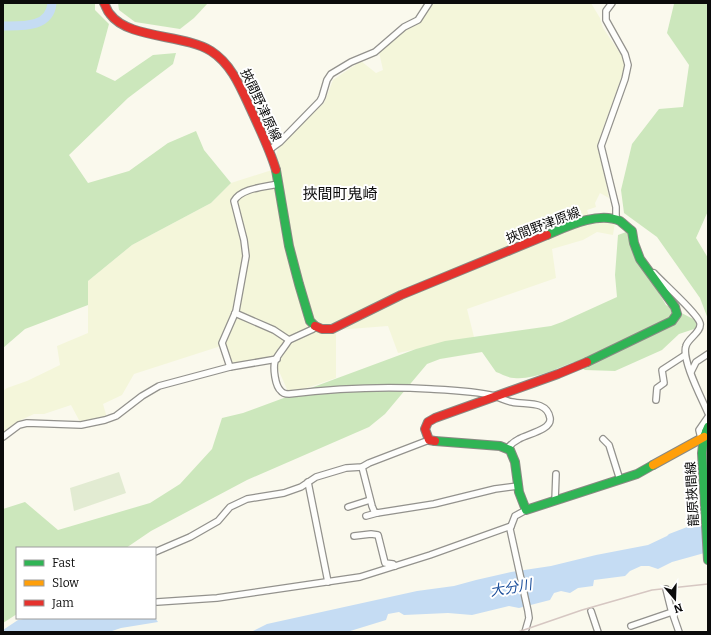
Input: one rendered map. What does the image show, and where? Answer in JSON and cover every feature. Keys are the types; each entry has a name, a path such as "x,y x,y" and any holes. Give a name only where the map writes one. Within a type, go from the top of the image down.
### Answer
{"main road":[{"name":"挾間野津原線","path":"104,3 109,14 122,25 196,43 220,57 230,69 238,82 269,150 278,184 291,257 311,322 315,326 324,329 332,329 401,295 579,222 592,220 616,220"},
{"path":"616,220 620,221 632,231 636,251 642,262 675,307 677,314 672,321 576,366 533,384 494,396 431,419 425,429 429,440 508,448 514,459 518,486 526,510 620,480 643,471 704,440"},
{"name":"龍原挾間線","path":"708,427 702,453 708,560"}],"street":[{"path":"269,150 280,142 320,101 327,80 331,74 351,62 375,52 404,27 418,20 429,3"},
{"path":"612,3 606,11 606,20 625,54 628,65 601,146 616,207 616,220"},
{"path":"230,367 222,343 235,313 246,256 244,240 234,202 238,196 244,192 278,184"},
{"path":"642,262 699,320 700,327 686,344 686,355 691,372 708,412"},
{"path":"235,313 274,330 289,340"},
{"path":"315,326 313,329 289,340 275,362 276,382 280,391 283,393 289,394 357,387 398,387 451,390 494,396 513,403 538,405 546,410 550,417 550,422 546,427 519,439 508,448"},
{"path":"691,372 696,362 708,354"},
{"path":"656,400 658,388 664,382 662,370 686,355"},
{"path":"3,437 21,424 41,423 81,425 111,419 142,396 159,386 230,367 277,359"},
{"path":"704,440 699,430 708,417"},
{"path":"603,439 609,445 620,480"},
{"path":"156,552 190,538 218,521 230,507 247,499 284,493 301,487 316,477 346,468 362,467 429,440"},
{"path":"362,467 370,500 374,511 378,513"},
{"path":"555,501 556,474"},
{"path":"308,482 328,582"},
{"path":"366,516 434,504 495,489 518,486"},
{"path":"348,507 370,500"},
{"path":"525,632 529,618 511,534 511,526 515,516 526,510"},
{"path":"158,602 217,598 360,577 511,526"},
{"path":"354,536 371,534 378,535 385,563 393,564 395,566"},
{"path":"666,589 679,632"},
{"path":"590,611 598,632"},
{"path":"631,626 672,612"}],"green space":[{"path":"3,3 95,3 95,10 109,24 96,72 115,81 153,55 176,53 173,64 128,98 69,155 88,183 129,171 168,143 196,131 204,150 231,183 211,203 132,245 88,281 88,305 25,329 3,348"},
{"path":"118,3 208,3 194,18 180,29 135,22 119,10"},
{"path":"431,3 591,3 600,18 603,28 624,59 622,76 601,134 599,144 609,198 600,193 595,203 596,207 587,210 591,222 615,222 613,235 597,232 583,240 552,249 556,278 467,309 474,337 398,353 388,326 336,330 336,378 289,394 275,362 231,365 224,345 134,374 122,395 103,404 107,418 80,422 71,405 44,414 34,414 21,420 3,434 3,391 60,365 57,346 88,333 88,281 132,245 211,203 231,183 272,170 279,145 324,103 333,80 361,61 376,73 383,70 379,52 403,30 416,25 424,16"},
{"path":"708,3 708,211 696,238 708,258 708,319 700,298 657,237 624,213 621,190 632,144 659,109 683,107 689,65 667,33 674,4"},
{"path":"629,231 646,271 666,305 699,322 697,328 679,334 662,350 615,371 585,370 574,362 537,376 512,378 496,372 482,352 440,359 427,364 385,414 369,427 247,480 151,531 127,547 16,547 16,615 3,623 3,509 25,502 58,530 150,503 180,484 212,449 222,418 243,413 416,349 445,341 551,326 562,322 617,297 615,275 618,235"},
{"path":"119,472 126,493 74,511 70,488"}],"water":[{"name":"大分川","path":"695,524 708,524 708,552 672,562 658,569 649,566 641,566 630,571 625,576 594,580 593,586 578,588 570,593 561,591 554,593 550,600 519,608 509,606 472,615 448,613 404,615 399,612 388,614 386,620 347,632 251,632 267,624 417,591 454,586 511,572 551,566 596,555 648,545 669,534"},
{"path":"156,619 158,622 121,628 109,632 3,632 3,630 18,620"}],"waterway":[{"path":"3,26 34,24 41,21 50,11 52,3"}],"railway":[{"path":"518,632 582,610 652,590 708,584"}],"traffic: fast":[{"path":"276,170 289,246 310,321 315,326"},
{"path":"547,235 573,224 592,219 611,218 620,221 632,231 634,243 640,259 675,307 677,314 672,321 587,362"},
{"path":"708,427 704,437 702,453 708,560"},
{"path":"435,441 500,446 510,450 515,462 519,492 526,510 637,474 653,465"}],"traffic: slow":[{"path":"653,465 704,437"}],"traffic: jam":[{"path":"104,3 110,14 118,22 130,28 200,46 219,57 231,71 241,88 271,155 276,170"},
{"path":"315,326 322,329 332,329 401,295 547,235"},
{"path":"435,441 429,440 425,429 428,422 435,418 558,374 587,362"}],"district":[{"name":"挾間町鬼崎","path":"340,194"}]}
